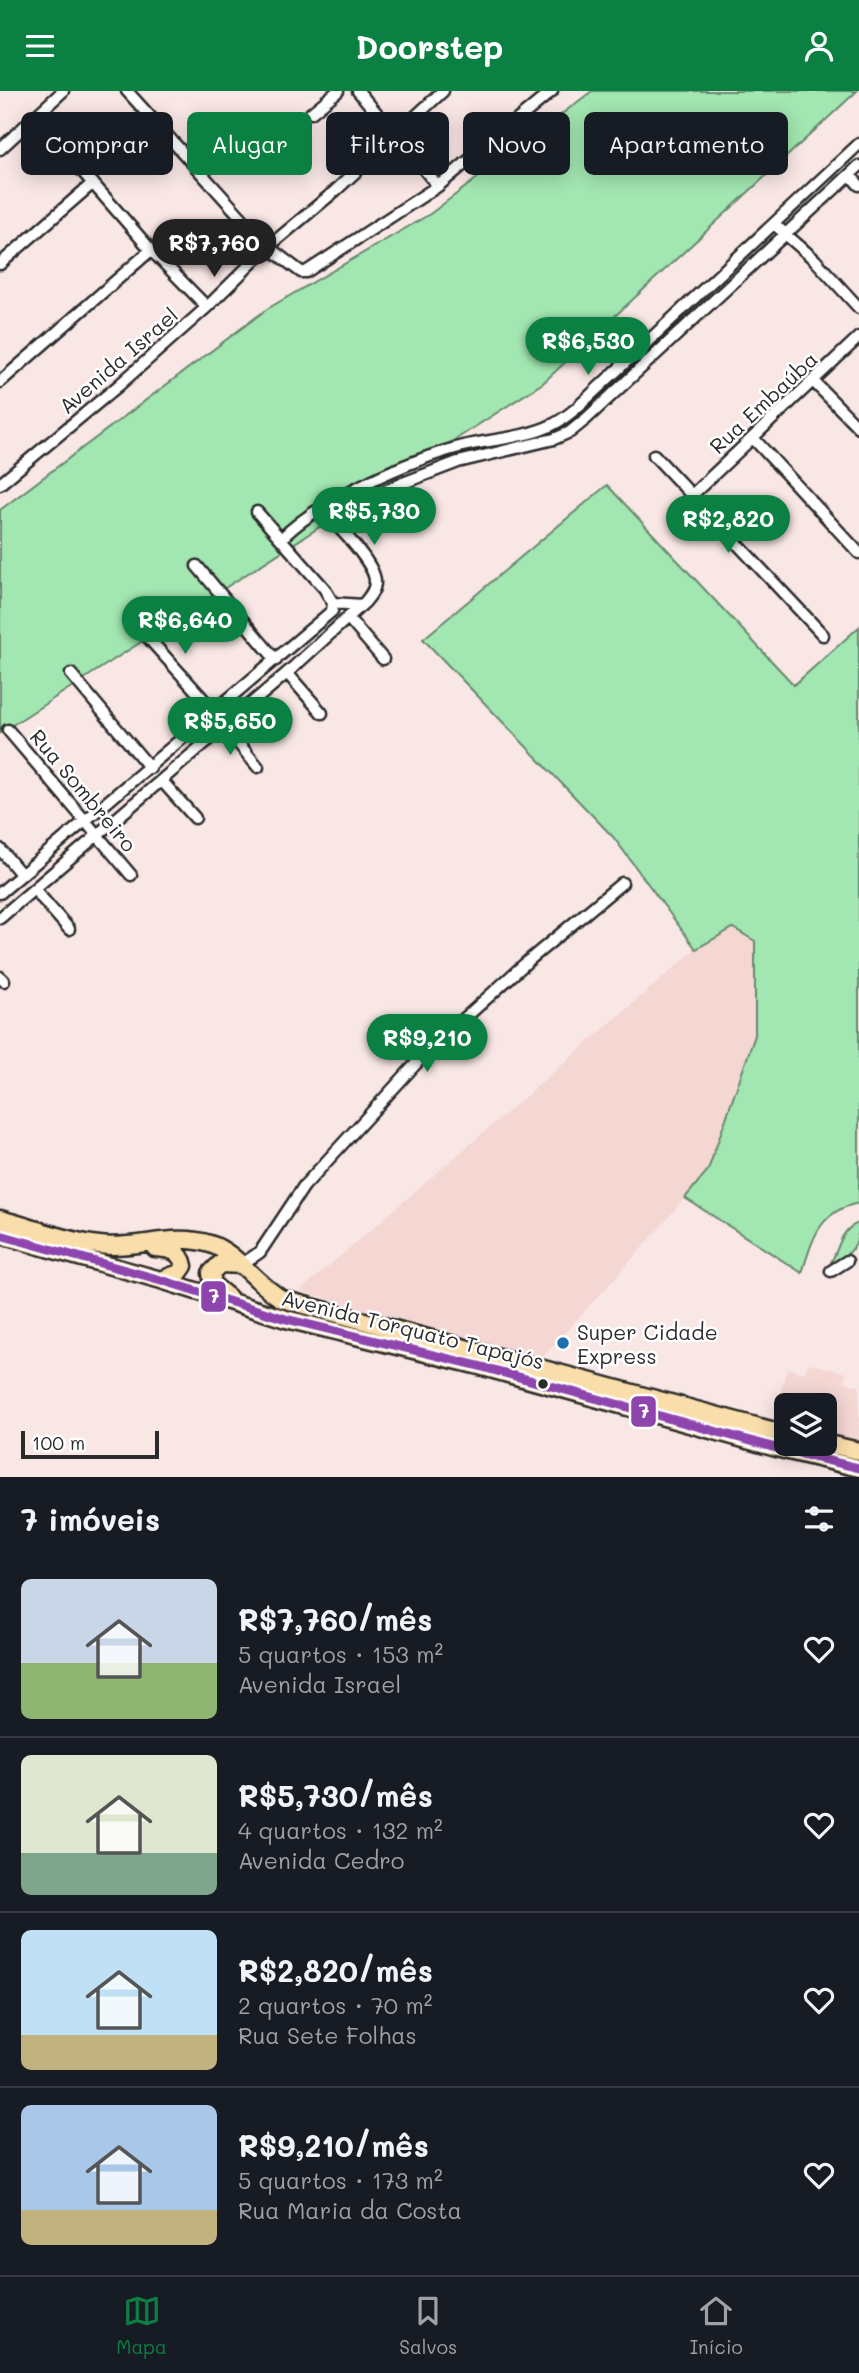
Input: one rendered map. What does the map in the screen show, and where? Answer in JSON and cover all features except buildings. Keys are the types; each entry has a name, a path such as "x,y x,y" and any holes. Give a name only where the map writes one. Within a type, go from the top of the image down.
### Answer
{"highway":[{"name":"Avenida Torquato Tapajós","path":"0,1219 98,1245 171,1240 212,1245 226,1252 255,1280 282,1299 774,1431"},
{"name":"Avenida Torquato Tapajós","path":"0,1235 161,1280 286,1319 479,1366 776,1448 859,1468"},
{"path":"125,1245 177,1252 184,1266 172,1278 161,1280"},
{"path":"241,1265 220,1265 215,1268 210,1278 219,1291 246,1307"},
{"path":"837,1446 859,1451"}],"street":[{"path":"40,112 63,91"},
{"path":"127,91 268,247 301,272 306,272 438,186 547,93"},
{"path":"312,113 338,91"},
{"path":"358,91 376,112"},
{"name":"Avenida Israel","path":"420,112 443,91"},
{"path":"0,149 21,130"},
{"path":"282,538 318,510 368,483 437,455 553,425 598,389 859,144"},
{"path":"339,526 345,513 398,485 458,462 554,439 570,432 859,166"},
{"path":"86,175 151,250 207,307"},
{"name":"Avenida Israel","path":"0,484 102,400 207,307 268,247 352,175"},
{"path":"429,175 438,186"},
{"path":"849,175 859,185"},
{"path":"0,264 93,183"},
{"path":"774,224 815,260 859,308"},
{"path":"0,382 151,250"},
{"name":"Rua Embaúba","path":"693,494 859,337"},
{"path":"632,357 642,367"},
{"path":"813,381 859,428"},
{"path":"753,437 859,553"},
{"path":"477,443 479,456"},
{"path":"654,455 823,635"},
{"path":"0,918 349,619 372,593 375,582 373,571 339,526 318,510"},
{"path":"0,893 329,615 333,603 324,588 257,512"},
{"path":"197,566 276,660"},
{"path":"333,603 362,605"},
{"path":"349,619 383,659"},
{"path":"133,621 215,712"},
{"path":"287,673 322,713"},
{"path":"71,674 150,768"},
{"path":"225,727 258,767"},
{"name":"Rua Sombreiro","path":"8,730 131,875"},
{"path":"162,781 195,818"},
{"path":"0,849 21,874"},
{"path":"241,1265 260,1252 304,1186 424,1055 528,961 622,883"},
{"path":"34,889 69,929"},
{"path":"831,1271 846,1261"}],"shaded area":[{"path":"733,928 755,941 755,1035 708,1170 653,1236 541,1359 300,1291 696,949"},
{"path":"808,1363 846,1373 844,1382 859,1386 859,1444 837,1438 837,1393 780,1393 787,1368 805,1373"}],"green space":[{"path":"592,91 857,91 788,155 788,112 584,112 584,175 767,175 543,383 0,733 0,510 267,309 430,214 481,175 570,175 570,112 564,112"},
{"path":"607,485 794,685 859,627 859,1203 835,1212 826,1219 814,1238 802,1273 685,1198 708,1170 755,1035 755,941 733,928 696,949 614,838 423,639"},
{"path":"859,1223 858,1238 853,1248 832,1265 844,1234"}],"transit line":[{"name":"7","path":"0,1235 161,1280 286,1319 479,1366 776,1448 859,1468"}],"place":[{"name":"Super Cidade Express","path":"563,1343"}]}
